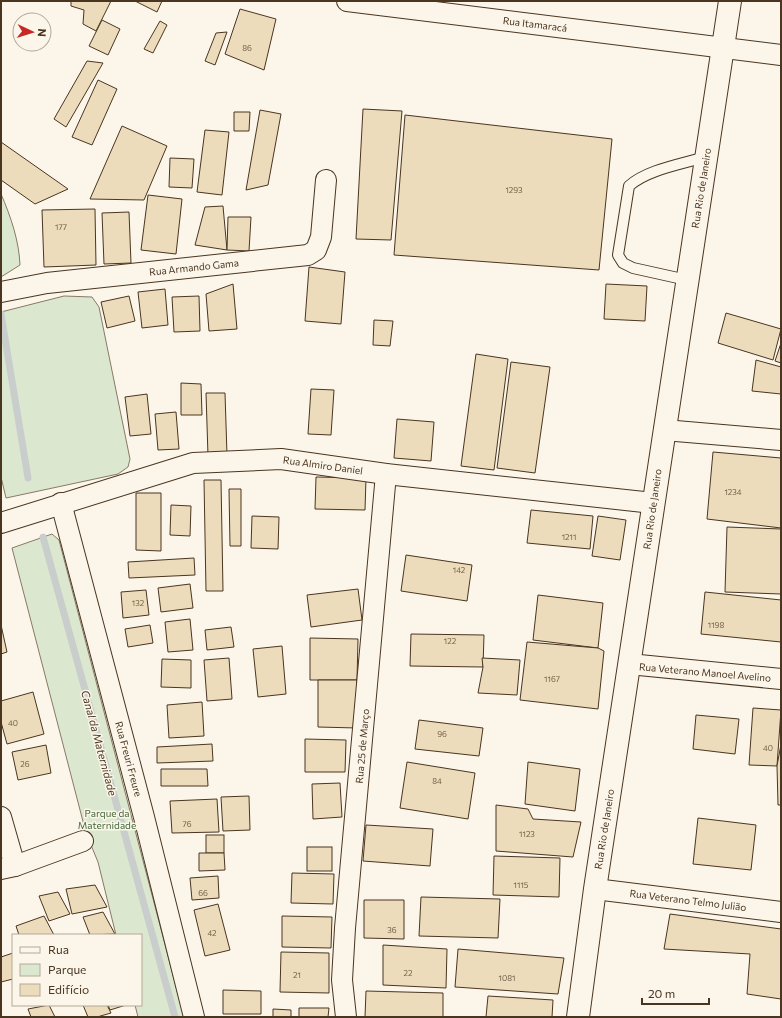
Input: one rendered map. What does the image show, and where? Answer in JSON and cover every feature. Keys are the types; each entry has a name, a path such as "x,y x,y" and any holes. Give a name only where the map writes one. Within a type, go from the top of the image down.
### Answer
{"main road":[{"name":"Rua Rio de Janeiro","path":"578,1017 595,889 705,157 730,1"}],"street":[{"name":"Rua Itamaracá","path":"347,1 781,55"},
{"name":"Rua Armando Gama","path":"1,292 47,283 308,255 316,250 321,237 326,180"},
{"path":"664,430 781,440"},
{"name":"Rua Almiro Daniel","path":"1,523 193,463 281,459 386,474 653,503"},
{"name":"Rua 25 de Março","path":"346,1017 342,980 345,928 386,474"},
{"name":"Rua Freuri Freure","path":"56,505 146,824 194,1017"},
{"name":"Rua Veterano Manoel Avelino","path":"629,664 781,679"},
{"path":"1,817 8,867 83,841"},
{"name":"Rua Veterano Telmo Julião","path":"595,889 781,912"}],"lane":[{"path":"687,280 634,268 623,263 618,255 629,186 637,179 647,175 705,157"}],"green space":[{"path":"1,194 14,229 20,265 1,277"},
{"path":"64,296 92,297 99,307 130,459 128,467 118,474 6,498 1,477 1,312"},
{"name":"Parque da Maternidade","path":"52,534 59,540 184,1017 138,1017 135,1006 142,1006 142,934 116,934 98,862 86,833 12,548"}],"building":[{"path":"71,1 111,1 96,31 83,24 84,10 71,6"},
{"path":"135,1 162,1 157,12"},
{"path":"240,9 276,19 264,70 225,54"},
{"path":"102,20 120,29 108,55 89,46"},
{"path":"160,21 167,25 153,53 144,49"},
{"path":"227,32 215,65 205,61 216,33"},
{"path":"87,61 103,63 66,127 54,119"},
{"path":"98,80 117,89 92,145 72,137"},
{"path":"363,109 402,111 391,240 356,239"},
{"path":"260,110 281,114 268,185 246,190"},
{"path":"234,112 250,112 249,131 234,131"},
{"path":"405,115 612,139 599,270 394,255"},
{"path":"122,126 167,146 144,200 90,199"},
{"path":"205,130 229,132 222,195 197,192"},
{"path":"1,142 68,189 35,204 1,180"},
{"path":"170,158 194,159 192,188 169,187"},
{"path":"148,195 182,199 176,254 141,250"},
{"path":"223,206 227,250 195,245 205,207"},
{"path":"95,209 96,265 44,267 42,210"},
{"path":"129,212 131,263 104,264 102,213"},
{"path":"228,217 251,217 249,251 227,250"},
{"path":"309,267 345,272 341,324 305,321"},
{"path":"233,284 237,329 209,331 206,294"},
{"path":"606,284 647,286 645,321 604,319"},
{"path":"165,289 168,325 142,328 138,292"},
{"path":"129,296 135,321 107,328 101,302"},
{"path":"199,296 200,331 174,332 172,297"},
{"path":"726,313 781,329 773,360 718,343"},
{"path":"374,320 393,321 390,346 373,345"},
{"path":"781,343 781,363 775,361"},
{"path":"476,354 508,359 494,470 461,466"},
{"path":"756,360 781,367 781,394 752,391"},
{"path":"511,362 550,367 535,473 497,468"},
{"path":"181,383 201,384 202,415 181,415"},
{"path":"311,389 334,390 331,435 308,434"},
{"path":"206,393 225,393 227,455 208,456"},
{"path":"147,394 151,434 130,436 125,397"},
{"path":"176,412 179,449 158,450 155,414"},
{"path":"397,419 434,422 431,461 394,458"},
{"path":"713,452 781,458 781,528 707,519"},
{"path":"316,477 366,478 365,510 315,509"},
{"path":"204,480 221,480 223,591 206,591"},
{"path":"229,489 241,489 241,546 230,546"},
{"path":"136,493 161,493 161,551 136,550"},
{"path":"171,505 191,506 190,536 170,535"},
{"path":"531,510 593,516 590,549 527,543"},
{"path":"252,516 279,517 278,549 251,548"},
{"path":"598,516 626,520 620,560 592,556"},
{"path":"727,527 781,529 781,594 725,592"},
{"path":"406,555 472,565 467,601 401,591"},
{"path":"194,558 195,575 129,578 128,562"},
{"path":"190,584 193,608 161,612 158,588"},
{"path":"358,589 362,620 311,627 307,595"},
{"path":"146,590 149,615 123,618 121,592"},
{"path":"705,592 781,600 781,642 701,634"},
{"path":"538,595 603,603 598,648 533,640"},
{"path":"190,619 193,650 168,652 165,622"},
{"path":"1,625 7,652 1,654"},
{"path":"150,625 153,643 128,647 125,629"},
{"path":"231,627 234,647 207,650 205,630"},
{"path":"411,634 484,635 483,667 410,666"},
{"path":"310,638 358,639 357,680 310,680"},
{"path":"527,642 598,648 604,651 598,709 520,700"},
{"path":"282,646 286,694 258,697 253,649"},
{"path":"229,658 232,699 207,701 204,660"},
{"path":"482,658 520,660 517,695 478,693 483,667"},
{"path":"162,659 191,660 191,688 161,687"},
{"path":"318,680 357,680 357,728 318,727"},
{"path":"33,692 44,734 7,744 1,722 1,701"},
{"path":"202,702 204,736 169,738 167,705"},
{"path":"753,708 781,710 777,766 749,765"},
{"path":"696,715 739,719 735,754 693,749"},
{"path":"419,720 483,728 479,756 415,749"},
{"path":"305,739 346,740 345,772 305,772"},
{"path":"212,744 213,761 157,763 157,747"},
{"path":"781,744 781,805 778,805 777,766"},
{"path":"46,745 51,773 18,780 12,752"},
{"path":"407,762 475,773 468,819 400,808"},
{"path":"528,762 580,769 575,811 525,804"},
{"path":"161,769 207,769 208,786 161,786"},
{"path":"340,783 342,817 313,819 312,784"},
{"path":"249,796 250,830 223,831 221,797"},
{"path":"217,799 219,832 172,833 170,801"},
{"path":"496,805 528,809 533,819 581,822 573,857 496,851"},
{"path":"698,818 756,825 751,870 693,864"},
{"path":"366,825 433,829 430,866 363,861"},
{"path":"206,835 224,835 224,853 206,853"},
{"path":"307,847 332,847 332,871 307,871"},
{"path":"199,853 224,853 225,870 199,871"},
{"path":"494,856 560,858 559,897 493,895"},
{"path":"292,873 334,874 333,904 291,903"},
{"path":"218,876 219,898 192,900 190,878"},
{"path":"95,885 107,907 72,914 66,889"},
{"path":"58,892 70,914 49,921 39,896"},
{"path":"421,897 500,899 498,938 419,936"},
{"path":"364,900 404,900 404,939 364,938"},
{"path":"218,904 230,950 205,956 194,910"},
{"path":"103,912 115,934 90,934 83,917"},
{"path":"670,914 781,929 781,999 747,994 750,954 664,949"},
{"path":"44,916 53,934 19,934 16,926"},
{"path":"282,916 332,917 331,948 282,947"},
{"path":"383,945 447,949 446,988 383,985"},
{"path":"458,949 564,958 558,994 455,987"},
{"path":"281,952 329,953 329,993 280,992"},
{"path":"12,953 12,979 1,982 1,957"},
{"path":"223,990 261,991 261,1014 223,1014"},
{"path":"366,991 443,993 443,1017 365,1017"},
{"path":"488,996 553,1000 552,1017 486,1017"},
{"path":"50,1006 55,1017 31,1017 28,1009"},
{"path":"83,1006 108,1006 111,1013 97,1017 88,1017"},
{"path":"108,1006 123,1006 110,1010"},
{"path":"299,1008 329,1008 328,1017 299,1017"},
{"path":"273,1009 291,1010 291,1017 273,1017"}],"waterway":[{"name":"Canal da Maternidade","path":"1,314 28,478"},
{"name":"Canal da Maternidade","path":"43,537 175,1017"}]}
